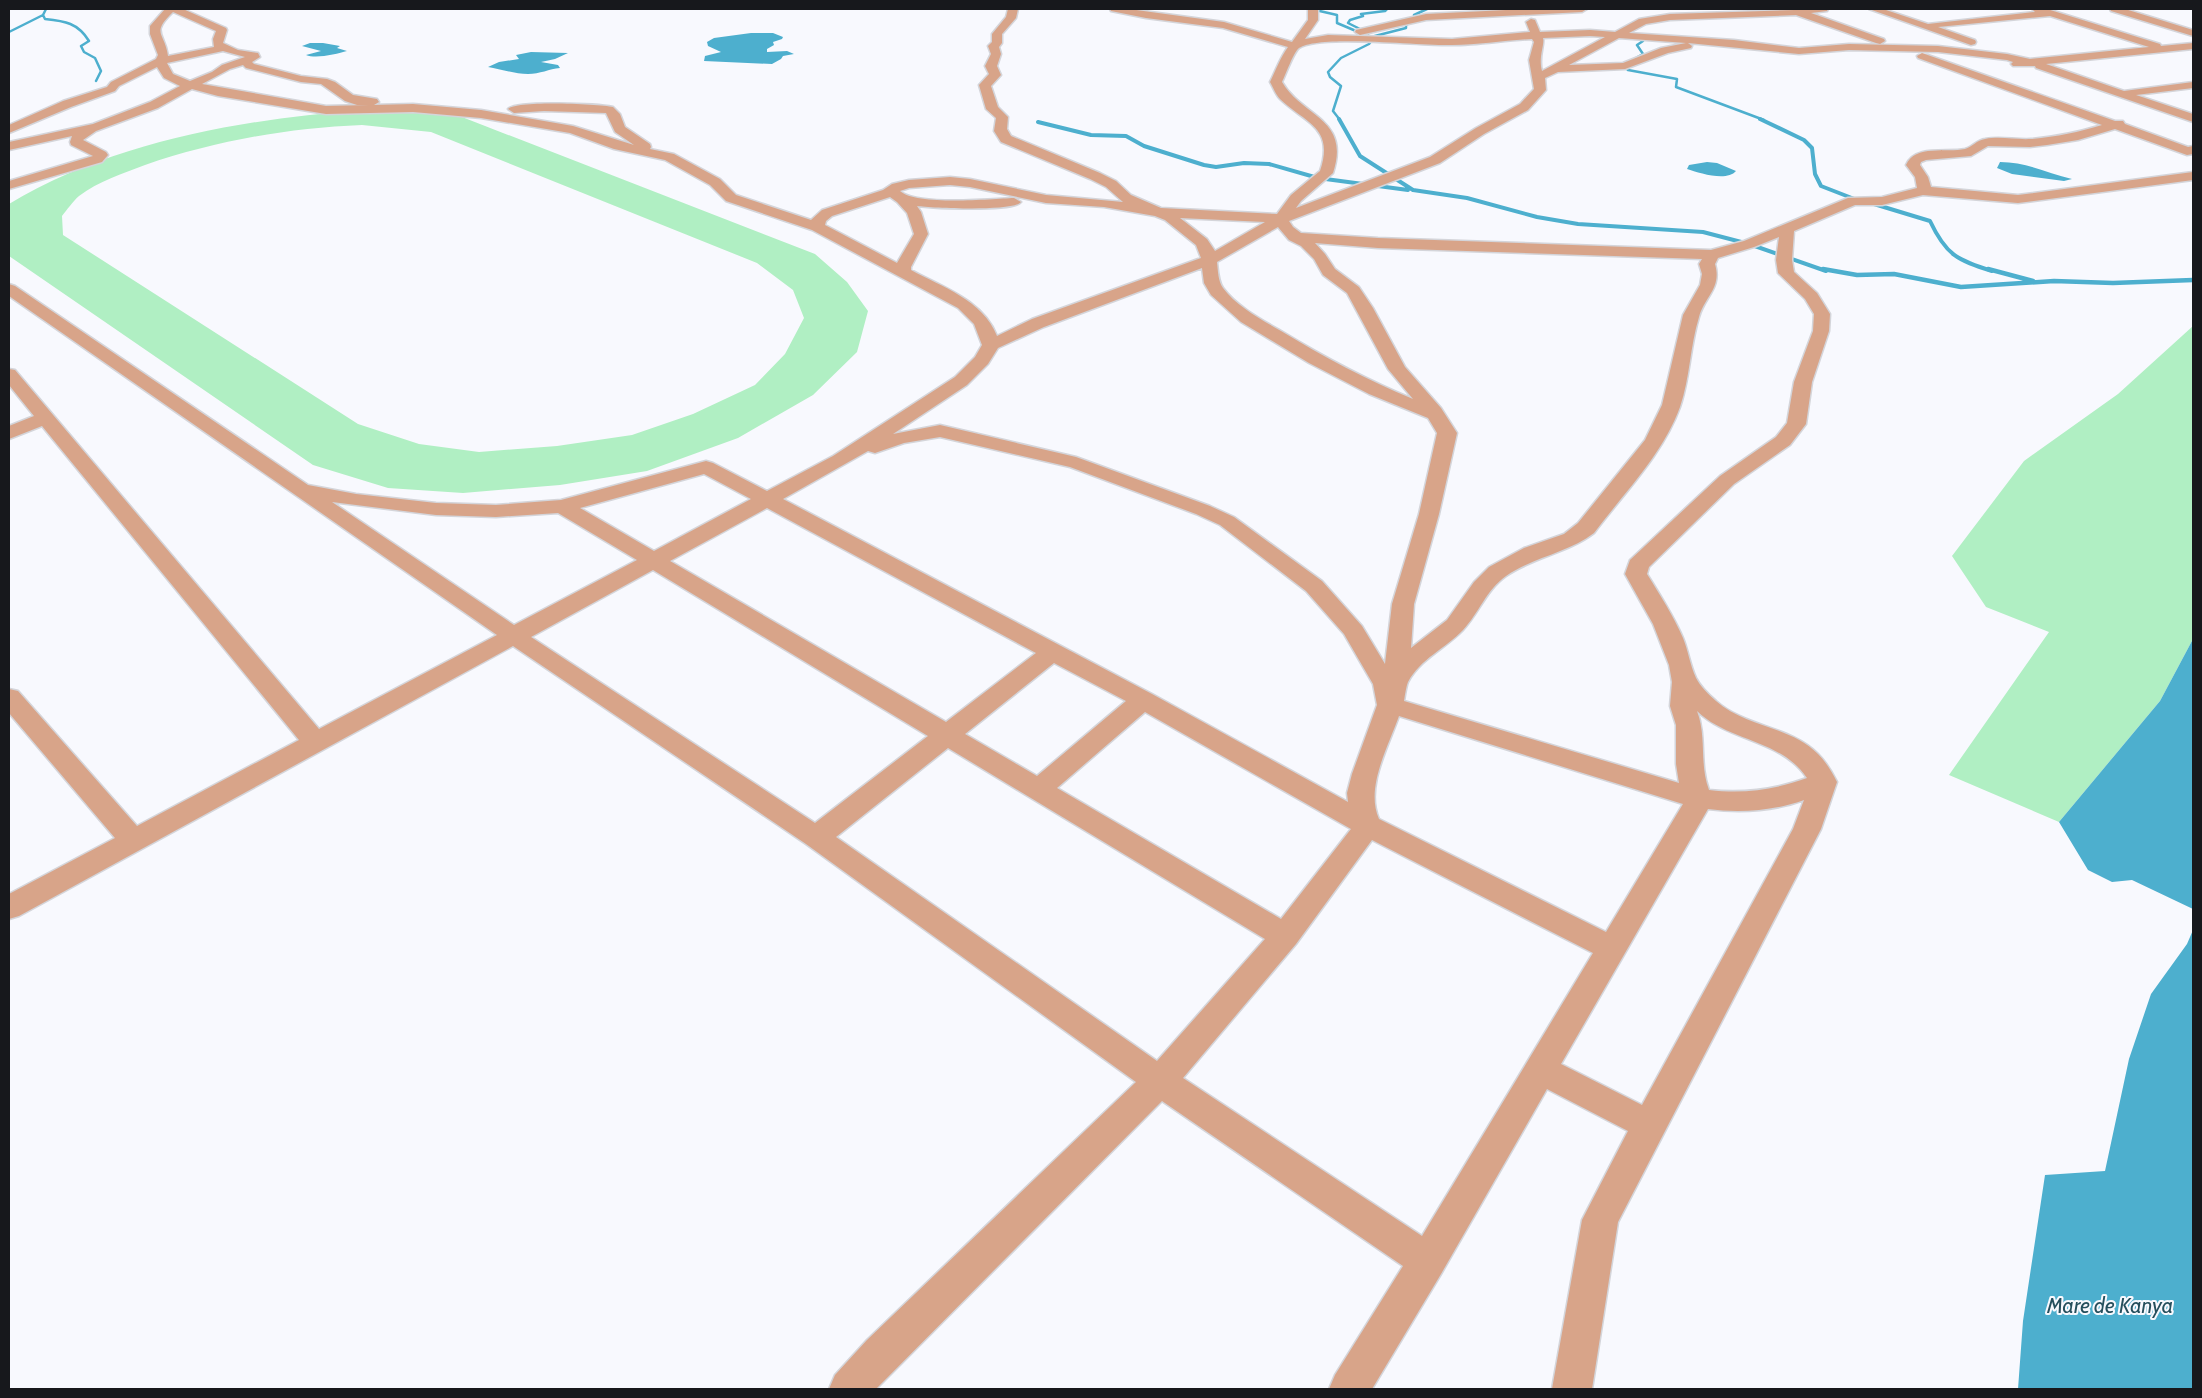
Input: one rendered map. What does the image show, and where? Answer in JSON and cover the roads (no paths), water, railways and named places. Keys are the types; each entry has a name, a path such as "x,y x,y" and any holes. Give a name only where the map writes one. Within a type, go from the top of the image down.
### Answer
{"street":[{"path":"160,60 163,55 153,33 154,26 170,9"},
{"path":"9,185 97,160 101,155 76,142 77,138 119,117 154,105 216,74 226,67 255,57 252,54 236,53 218,45 218,39 222,30 175,9"},
{"path":"1013,9 1011,18 997,34 997,44 993,50 996,54 991,66 995,75 985,85 992,109 1002,117 998,127 1006,139 1095,176 1111,184 1126,198 1170,217 1202,242 1208,252 1212,283 1217,292 1246,318 1315,359 1375,390 1427,411 1441,420"},
{"path":"1115,9 1224,25 1295,46 1304,42 1406,20 1529,10 1582,9"},
{"path":"1280,219 1296,198 1326,173 1329,159 1330,142 1319,122 1284,96 1276,82 1286,63 1287,56 1313,20 1313,9"},
{"path":"1539,78 1617,34 1667,9"},
{"path":"1643,21 1670,17 1797,12 1823,9"},
{"path":"1874,9 2192,117"},
{"path":"2037,9 2193,57"},
{"path":"2114,9 2193,33"},
{"path":"9,908 840,460 960,381 982,360 991,345 1038,323 1210,260 1280,219 1435,160 1480,131 1524,107 1540,90 1539,78 1533,62 1535,50 1539,42 1538,35 1529,18 1529,10"},
{"path":"1797,12 2190,150"},
{"path":"1854,32 2052,13"},
{"path":"1328,38 1452,42 1538,35 1617,34 1734,43 1799,51 1841,48 1953,50 2007,57 2032,63"},
{"path":"1553,70 1574,67 1609,68 1625,66 1665,50 1710,43 1734,43"},
{"path":"1841,48 1928,58 2005,64 2032,63 2193,46"},
{"path":"9,146 73,134 97,127 107,116 106,108 96,102 115,84 160,60 224,48"},
{"path":"160,60 168,76 191,86 317,109 413,108"},
{"path":"246,61 250,66 301,79 323,81 357,101 379,102 413,108 523,120 573,130 619,146 658,154"},
{"path":"2121,93 2193,85"},
{"path":"9,129 67,104 111,89"},
{"path":"317,109 343,93"},
{"path":"471,113 544,107 603,109 614,114 618,129 625,135 658,154 692,168 715,182 731,198 817,227 964,305 995,325 1009,327 1038,323"},
{"path":"2160,120 2192,117"},
{"path":"1923,191 1920,172 1912,164 1923,156 1971,152 1979,145 1987,142 2030,143 2060,139 2078,136 2112,124 2141,122"},
{"path":"2172,157 2190,150"},
{"path":"2128,183 2148,169"},
{"path":"1232,248 1253,242 1297,237 1378,243 1712,255 1749,244 1852,201 1882,201 1923,191 2018,198 2193,176"},
{"path":"817,227 819,219 827,213 876,198 909,184 970,183 1046,199"},
{"path":"892,191 893,195 904,200 970,204 1046,199 1104,203 1159,212 1280,219"},
{"path":"903,274 904,267 921,234 914,212 904,200"},
{"path":"1280,219 1287,230 1320,257 1329,272 1353,290 1365,308 1397,368 1441,420 1447,433 1429,514 1403,604 1393,693 1361,794 1362,812 1368,826"},
{"path":"1787,227 1784,260 1786,273 1811,296 1822,314 1821,331 1803,382 1796,424 1783,441 1728,480 1638,565 1636,574 1662,618 1676,650 1685,680 1694,695 1710,710 1726,720 1780,742 1806,758 1824,782"},
{"path":"1393,693 1414,658 1455,625 1482,587 1496,572 1532,553 1572,539 1586,528 1654,442 1671,406 1691,315 1708,284 1710,274 1707,264 1712,255"},
{"path":"9,289 514,636 816,836 1160,1081 1428,1261"},
{"path":"977,315 988,333 991,345"},
{"path":"9,374 316,743"},
{"path":"9,433 45,418"},
{"path":"840,460 900,438 940,431 1076,463 1203,510 1227,522 1314,586 1354,631 1385,684 1393,693 1700,798 1729,802 1783,797 1824,782"},
{"path":"299,489 356,500 436,509 496,511 562,506 706,467 1143,700 1368,826 1612,949"},
{"path":"562,506 1285,936"},
{"path":"816,836 1053,652"},
{"path":"1685,680 1683,705 1689,726 1688,753 1692,786 1700,798"},
{"path":"9,697 133,841"},
{"path":"1038,789 1143,700"},
{"path":"1572,1389 1600,1220 1808,829 1824,782"},
{"path":"1349,1389 1428,1261 1700,798"},
{"path":"849,1389 888,1347 1160,1081 1285,936 1368,826"},
{"path":"1541,1070 1649,1125"}],"water":[{"path":"751,33 773,33 783,37 773,42 774,45 767,49 767,52 787,51 794,54 783,56 772,64 704,61 705,56 721,52 708,46 707,42 714,38"},
{"path":"310,43 340,46 337,48 347,51 327,56 310,56 306,55 321,51 302,46"},
{"path":"531,52 568,53 555,59 541,62 558,65 560,68 537,73 518,73 488,67 499,62 519,59 516,55"},
{"path":"1707,162 1717,163 1736,171 1726,176 1720,176 1687,169 1689,165"},
{"path":"2000,162 2028,166 2072,179 2064,181 2012,174 1997,168"},
{"path":"2193,639 2193,909 2132,880 2112,882 2088,870 2059,822 2160,701"},
{"name":"Mare de Kanya","path":"2193,930 2193,1389 2018,1389 2023,1321 2045,1175 2105,1171 2129,1059 2151,994 2187,944"}],"waterway":[{"path":"43,15 46,9"},
{"path":"1311,9 1337,15 1337,23 1356,31"},
{"path":"1356,31 1360,29 1348,23 1350,20 1363,16 1361,14 1385,11 1387,9"},
{"path":"1371,37 1406,28 1406,25 1414,21 1414,15 1427,9"},
{"path":"9,32 43,15"},
{"path":"43,15 45,19 70,24 85,35 89,41 81,46 84,52 95,58 101,71 96,81"},
{"path":"1340,120 1333,111 1341,86 1330,77 1328,72 1341,58 1369,44 1372,40 1368,35 1356,31"},
{"path":"1634,59 1643,54 1637,45 1643,41 1642,39"},
{"path":"1623,65 1628,70 1677,79 1676,87 1764,120"},
{"path":"1339,119 1360,156 1413,190 1467,198 1537,217 1578,224 1703,232 1749,244 1826,271"},
{"path":"1760,119 1804,140 1812,148 1815,174 1821,186 1857,200"},
{"path":"1038,122 1091,135 1126,136 1144,146 1204,165 1216,167 1244,163 1269,164 1318,178 1408,190"},
{"path":"1874,204 1930,221 1942,242 1954,255 1992,271"},
{"path":"1823,269 1857,275 1894,274 1961,287 2054,281 2113,283 2193,280"},
{"path":"1988,269 2033,281"}]}
